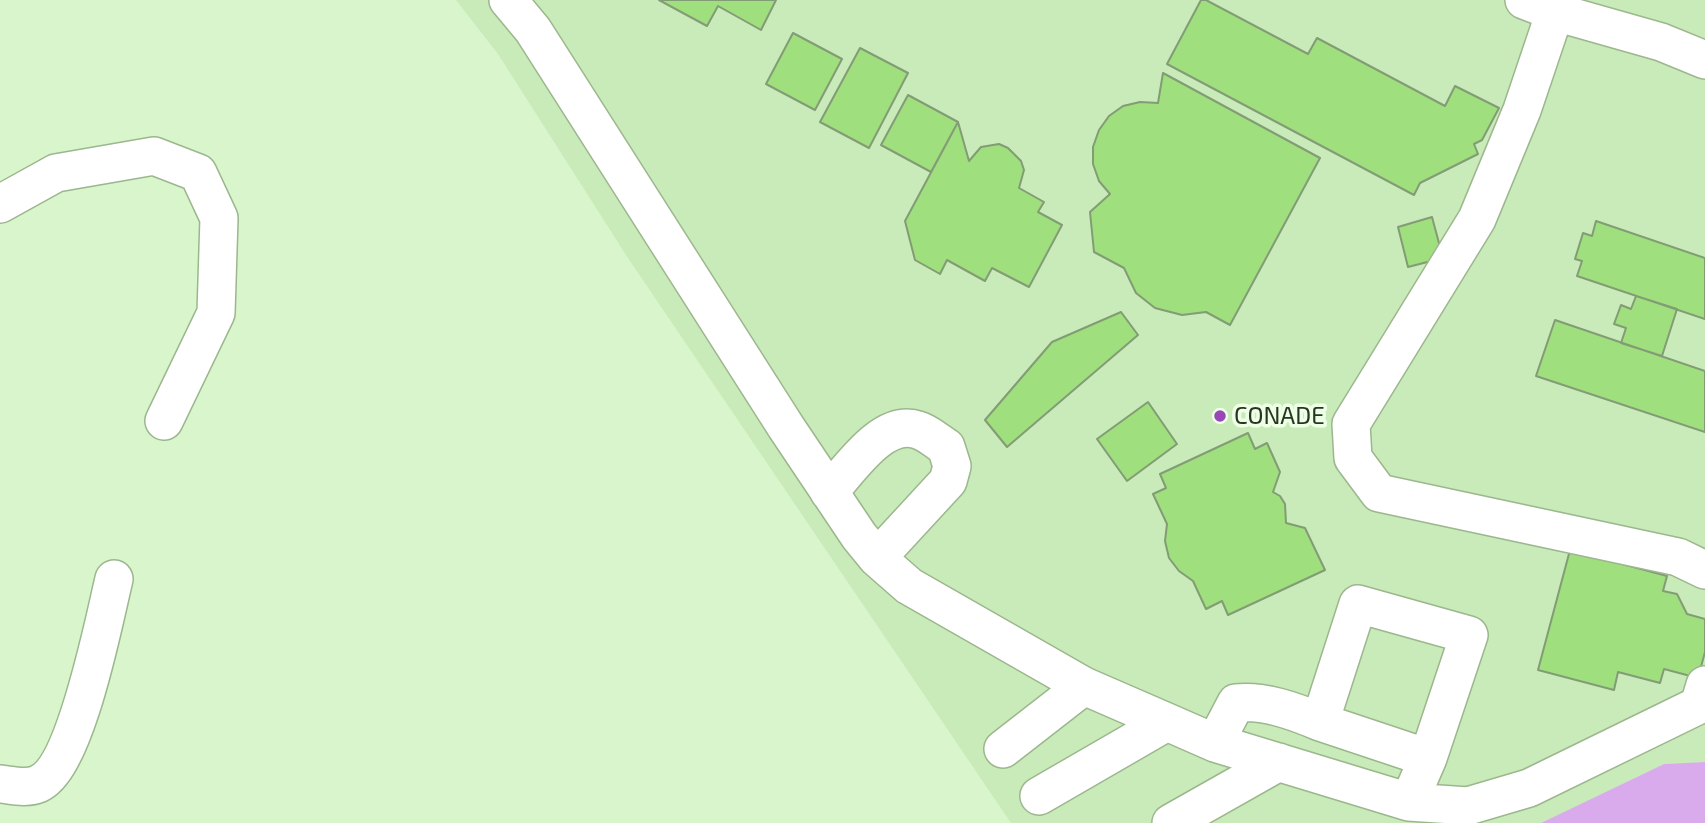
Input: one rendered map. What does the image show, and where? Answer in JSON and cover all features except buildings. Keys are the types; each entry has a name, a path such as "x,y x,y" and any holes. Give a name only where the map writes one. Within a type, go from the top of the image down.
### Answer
{"street":[{"path":"508,0 533,30 829,492 877,558 909,586 1084,686 1215,743 1409,802 1468,806 1530,788 1699,705 1705,685"},
{"path":"1705,60 1661,41 1539,6 1522,110 1477,219 1351,424 1353,458 1379,493 1678,557 1705,570"},
{"path":"0,204 57,173 154,156 198,173 219,218 216,313 164,421"},
{"path":"829,492 884,433 903,427 920,430 946,447 952,466 948,481 877,558"},
{"path":"0,784 38,784 55,768 73,734 114,579"},
{"path":"1320,722 1358,604 1469,635 1428,758 1409,802"},
{"path":"1003,748 1084,686"},
{"path":"1215,743 1236,703 1252,701 1298,713 1428,758"},
{"path":"1039,796 1167,722"},
{"path":"1171,823 1279,762"}],"shaded area":[{"name":"CONADE","path":"456,0 1705,0 1705,762 1664,764 1541,823 1011,823 628,258 498,54"},
{"path":"1705,762 1705,823 1541,823 1664,764"}],"place":[{"name":"CONADE","path":"1220,416"}]}
